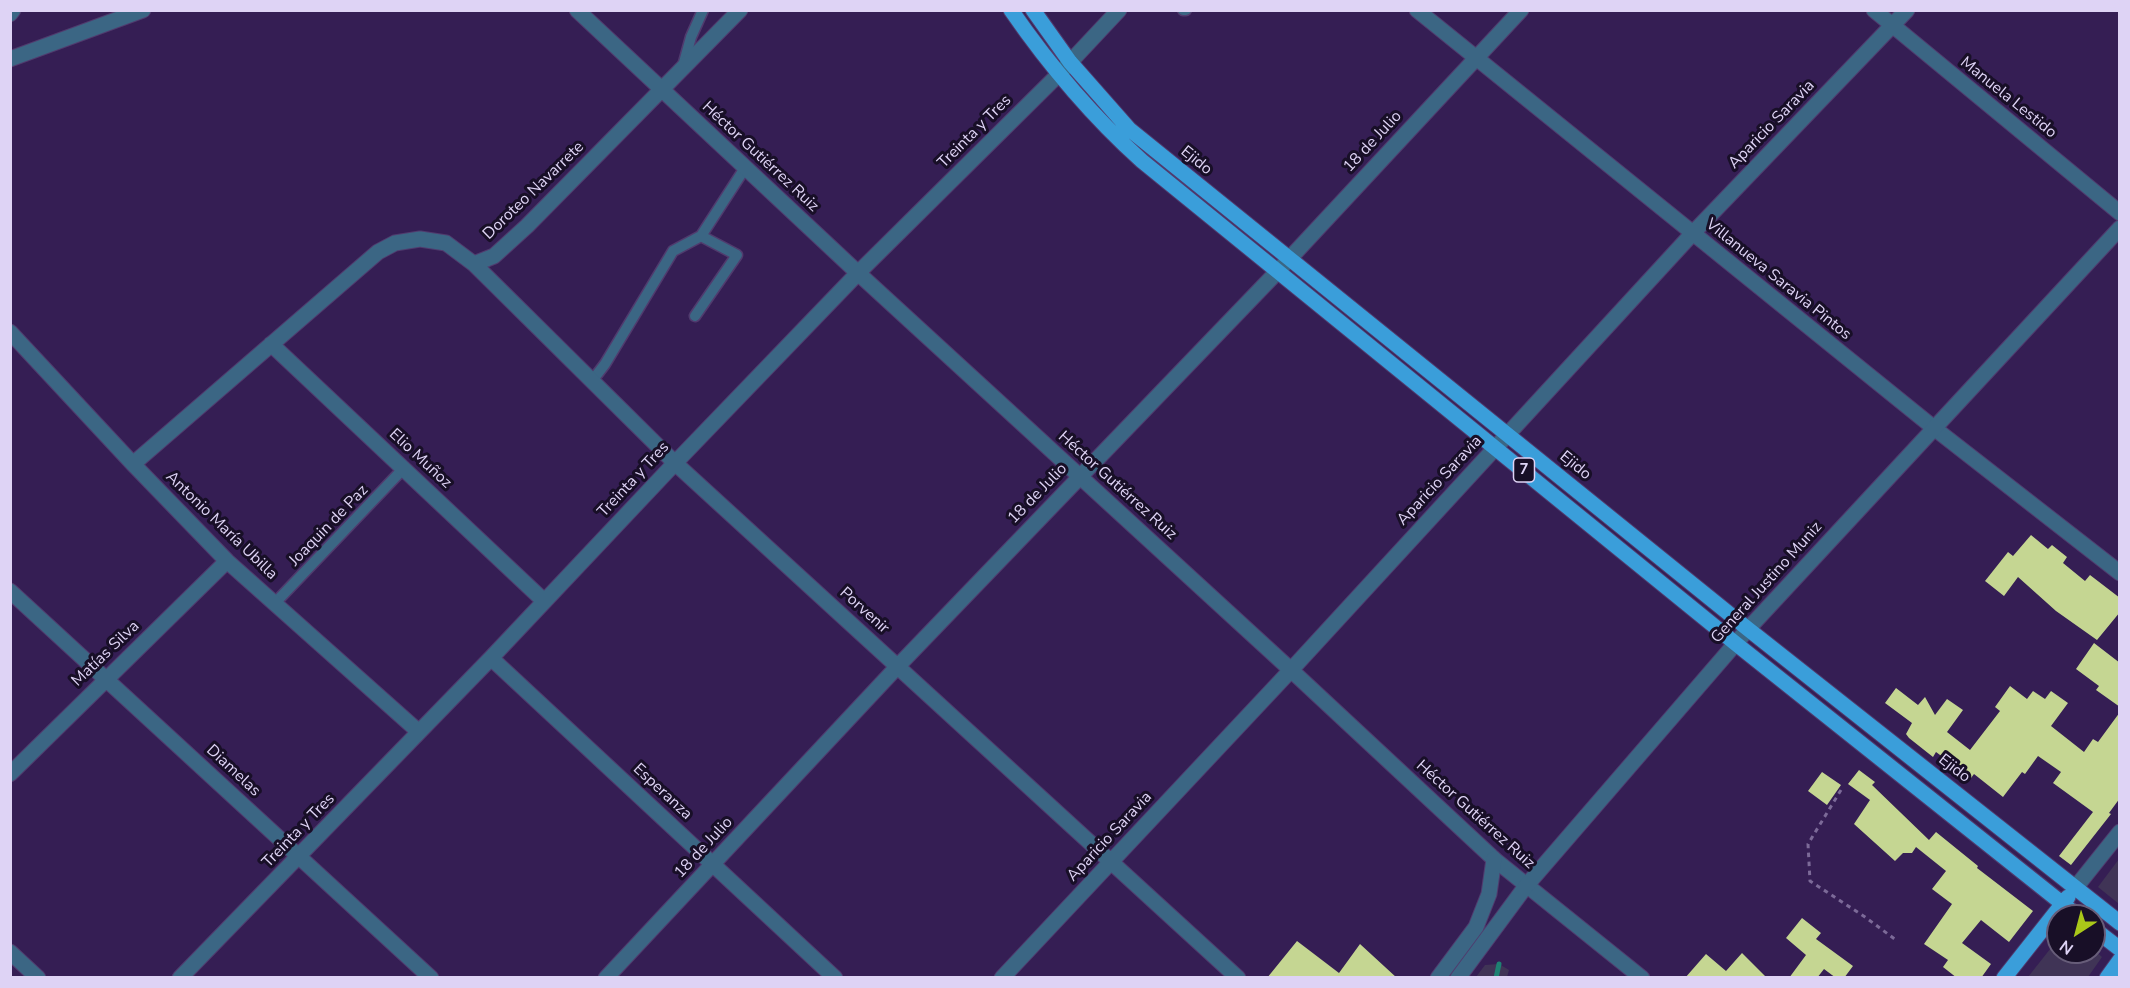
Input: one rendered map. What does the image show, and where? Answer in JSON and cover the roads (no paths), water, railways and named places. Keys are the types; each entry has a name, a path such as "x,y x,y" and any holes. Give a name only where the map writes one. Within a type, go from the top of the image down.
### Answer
{"main road":[{"name":"Ejido","path":"1011,10 1039,51 1118,139 1735,643 2063,903"},
{"name":"Ejido","path":"1033,10 1070,62 1129,129 1748,628 2120,923"},
{"path":"2004,978 2076,887"},
{"path":"2106,938 2120,949"},
{"path":"2107,978 2120,960"}],"street":[{"path":"10,58 143,10"},
{"name":"Héctor Gutiérrez Ruiz","path":"577,10 858,273 1291,670 1494,860 1642,978"},
{"name":"Doroteo Navarrete","path":"474,264 494,256 527,226 740,10"},
{"name":"Treinta y Tres","path":"180,978 491,658 858,273 1059,74 1119,10"},
{"name":"Villanueva Saravia Pintos","path":"1417,10 1934,428 2120,573"},
{"name":"18 de Julio","path":"606,978 898,666 1278,271 1521,10"},
{"name":"Manuela Lestido","path":"1874,10 2120,213"},
{"name":"Aparicio Saravia","path":"1002,978 1291,670 1692,234 1907,10"},
{"name":"General Justino Muniz","path":"1458,978 1526,886 1748,628 2120,228"},
{"path":"133,464 378,252 395,243 420,239 446,243 474,264"},
{"name":"Porvenir","path":"474,264 675,463 1238,978"},
{"name":"Antonio María Ubilla","path":"10,332 227,561 419,732"},
{"name":"Elio Muñoz","path":"271,344 544,601"},
{"name":"Matías Silva","path":"10,774 227,561"},
{"name":"Diamelas","path":"10,591 431,978"},
{"name":"Esperanza","path":"491,658 835,978"},
{"path":"2076,887 2120,832"},
{"path":"1438,978 1476,927 1489,894 1494,860"},
{"path":"10,952 38,978"}],"lane":[{"path":"682,70 691,37 703,10"},
{"path":"592,381 605,364 673,251 701,236 745,168"},
{"path":"695,316 737,255 701,236"},
{"name":"Joaquin de Paz","path":"275,603 404,469"}],"waterway":[{"path":"1496,978 1499,964"}]}
